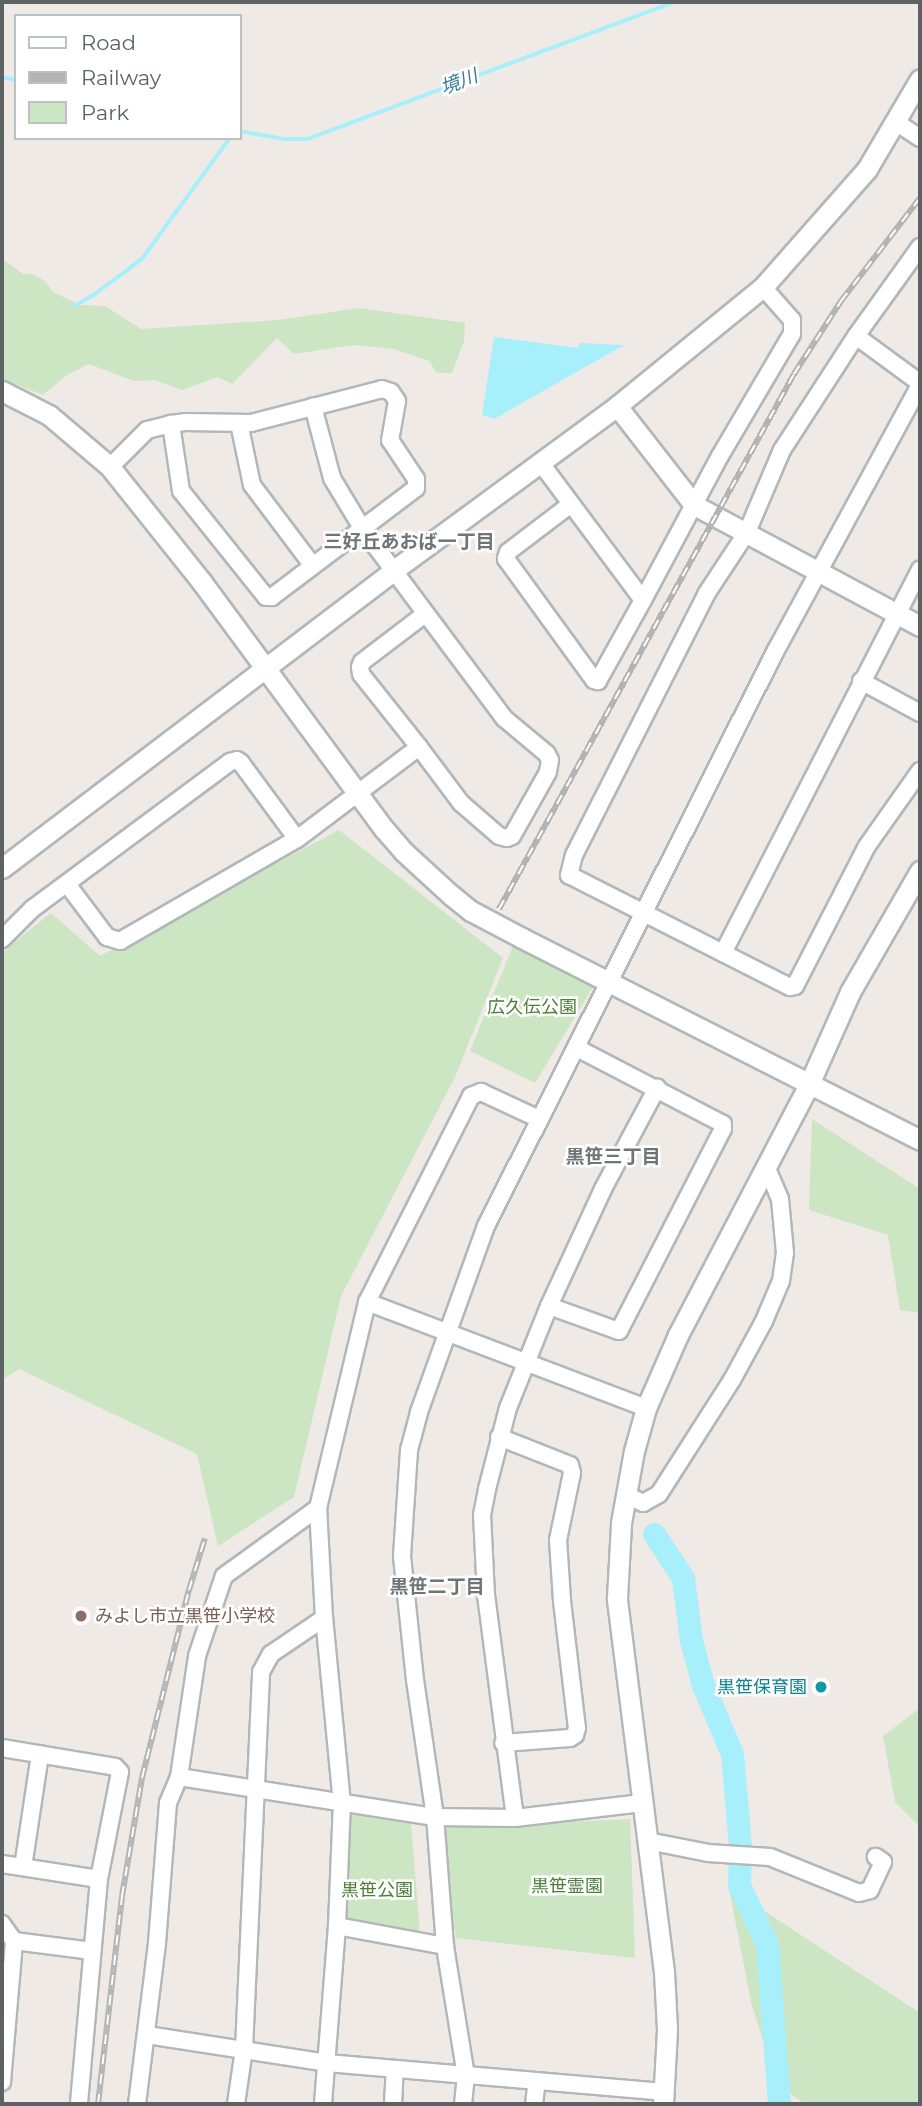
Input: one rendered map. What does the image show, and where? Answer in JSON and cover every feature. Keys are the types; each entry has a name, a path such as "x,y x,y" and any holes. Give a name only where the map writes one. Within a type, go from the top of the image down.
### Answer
{"street":[{"path":"2,868 394,570 617,406 763,287 867,169 920,79"},
{"path":"896,122 920,138"},
{"path":"917,257 856,336 782,450 747,533 707,593 568,867 569,874 573,879 790,988 795,986 867,846 920,771"},
{"path":"571,504 508,552 506,559 594,680 601,679 694,505 794,328 792,320 763,287"},
{"path":"463,2104 466,2076 445,1946 435,1816 415,1680 402,1556 409,1450 447,1330 486,1226 817,572 920,384 856,336"},
{"path":"110,467 147,430 171,424 239,423 382,389 395,395 397,401 390,440 416,479 416,488 272,597 263,596 181,491 171,424"},
{"path":"2,391 49,415 110,467 404,852 471,911 920,1140"},
{"path":"617,406 694,505 920,626"},
{"path":"313,407 332,478 362,528 505,718 547,754 550,760 548,772 512,836 507,838 499,836 461,803 361,674 362,662 425,614"},
{"path":"239,423 252,485 313,566"},
{"path":"540,462 643,600"},
{"path":"723,953 895,613 920,570"},
{"path":"862,681 920,713"},
{"path":"67,884 107,937 120,941 297,839 359,795 419,747"},
{"path":"2,939 32,909 223,765 237,760 297,839"},
{"path":"147,2035 327,2063 537,2081 663,2098 667,2029 664,1972 617,1598 621,1523 626,1495 646,1408 678,1335 810,1082 850,992 920,871"},
{"path":"549,1306 619,1331 717,1141 723,1124 577,1048"},
{"path":"514,1818 486,1596 482,1514 499,1437 549,1306 603,1189 657,1088"},
{"path":"323,2104 337,1926 342,1804 324,1618 318,1508 367,1303 471,1096 481,1092 539,1119"},
{"path":"626,1495 643,1503 659,1493 732,1380 764,1321 781,1281 785,1253 780,1199 766,1166"},
{"path":"367,1303 447,1330 646,1408"},
{"path":"499,1437 570,1465 572,1473 561,1514 558,1540 562,1601 578,1728 575,1735 569,1738 503,1743"},
{"path":"137,2104 147,2035 167,1810 179,1777 197,1656 224,1576 318,1508"},
{"path":"236,2104 244,2049 261,1672 271,1654 324,1618"},
{"path":"2,1748 115,1767 120,1772 99,1879 79,2104"},
{"path":"23,1867 40,1755"},
{"path":"179,1777 255,1791 435,1816 514,1818 642,1803"},
{"path":"648,1841 708,1853 770,1857 859,1893 870,1889 883,1862 876,1857"},
{"path":"2,1864 99,1879"},
{"path":"2,1924 14,1941 4,2026 2,2082"},
{"path":"337,1926 445,1946"},
{"path":"14,1941 92,1951"},
{"path":"393,2104 395,2069"},
{"path":"534,2104 537,2081"}],"green space":[{"path":"2,259 23,274 31,274 45,281 53,292 80,305 105,306 141,329 279,320 359,308 465,323 464,341 452,373 437,373 429,361 394,349 354,345 294,354 277,338 232,384 218,377 182,390 155,380 134,381 89,364 67,375 43,395 2,379"},
{"path":"339,830 503,958 455,1077 341,1296 294,1497 218,1546 197,1454 19,1369 2,1380 2,952 51,913 100,956"},
{"name":"広久伝公園","path":"513,946 593,987 535,1083 470,1051"},
{"path":"812,1119 920,1189 920,1313 900,1310 888,1235 809,1210"},
{"path":"920,1708 920,1827 895,1802 883,1736"},
{"name":"黒笹公園","path":"337,1812 411,1823 420,1934 337,1926"},
{"name":"黒笹霊園","path":"630,1819 635,1958 456,1938 440,1828"},
{"path":"729,1888 920,2013 920,2104 805,2104 777,2084 751,2002"}],"water":[{"path":"494,337 578,348 580,343 624,345 494,419 482,415"}],"waterway":[{"name":"境川","path":"242,131 284,139 308,139 674,2"},
{"name":"境川","path":"2,77 14,80"},
{"path":"74,306 94,295 142,259 229,140"},
{"path":"654,1534 683,1578 691,1640 703,1685 732,1754 740,1845 739,1885 767,1944 779,2104"}],"railway":[{"path":"499,909 794,374 841,301 920,198"},
{"path":"98,2104 122,1896 142,1778 189,1590 205,1538"}],"place":[{"name":"みよし市立黒笹小学校","path":"81,1616"},
{"name":"黒笹保育園","path":"821,1687"}],"district":[{"name":"三好丘あおば一丁目","path":"409,542"},
{"name":"黒笹三丁目","path":"613,1157"},
{"name":"黒笹二丁目","path":"437,1587"}]}
